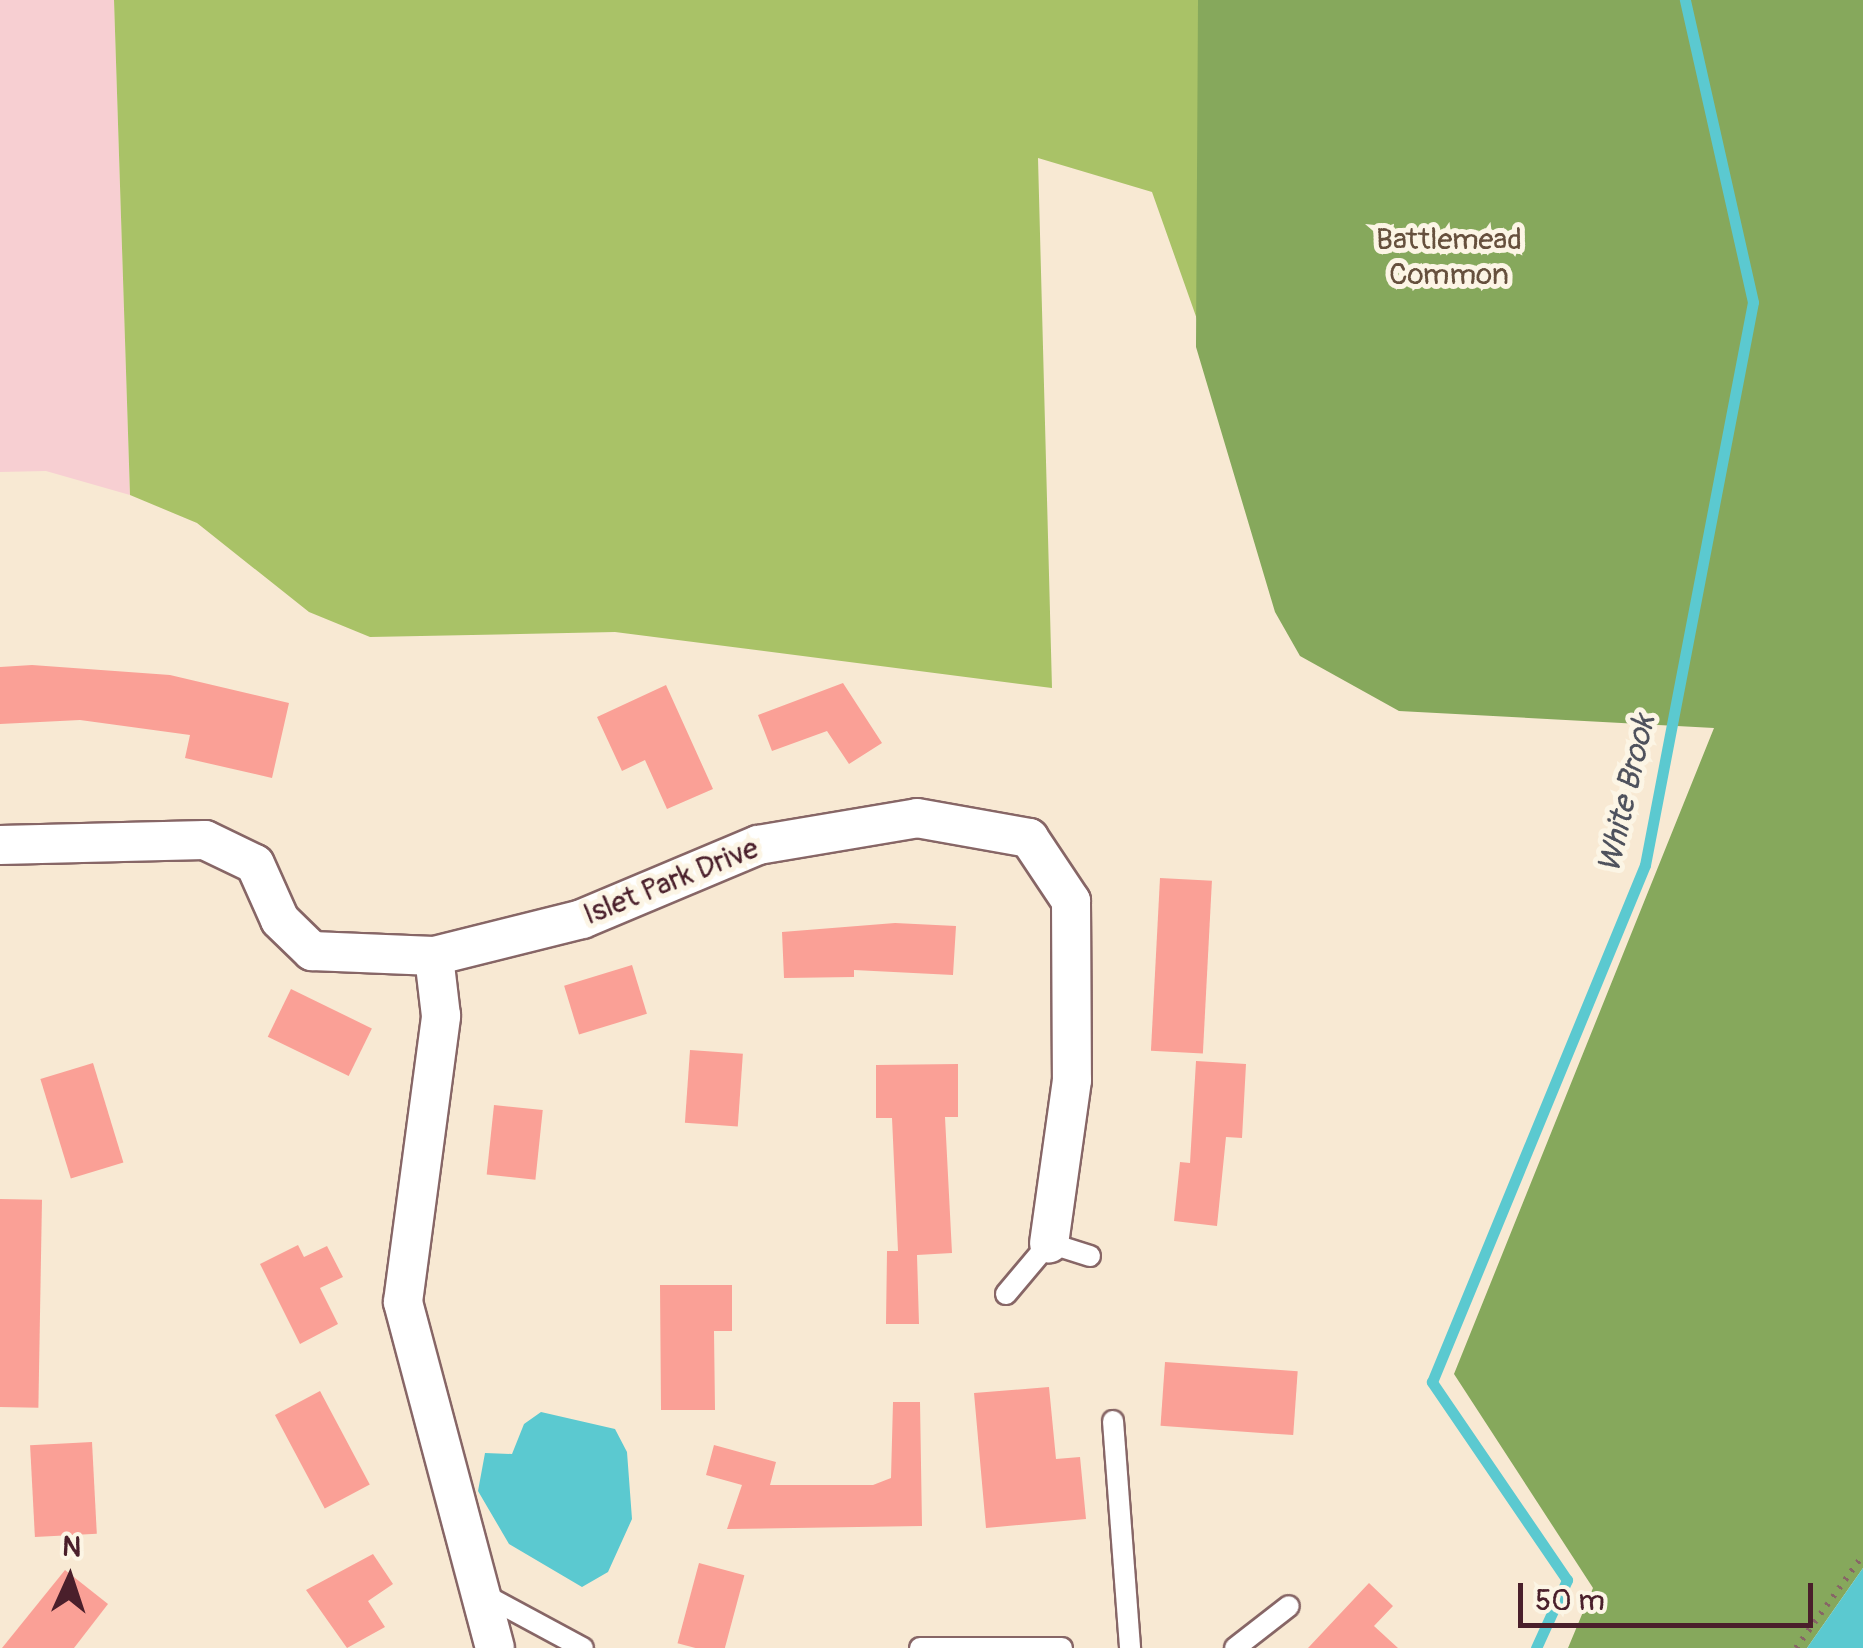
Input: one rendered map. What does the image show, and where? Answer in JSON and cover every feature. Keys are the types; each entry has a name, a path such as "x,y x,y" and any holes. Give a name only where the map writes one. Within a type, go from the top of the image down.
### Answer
{"street":[{"name":"Islet Park Drive","path":"0,845 205,840 255,864 280,920 312,950 434,956 582,919 758,844 918,818 1029,838 1071,900 1072,1080 1050,1242"},
{"path":"434,956 441,1016 403,1302 474,1589 496,1648"}],"lane":[{"path":"1006,1294 1050,1242 1090,1256"},
{"path":"1114,1421 1130,1648"},
{"path":"474,1589 583,1648"},
{"path":"1234,1648 1289,1606"},
{"path":"920,1648 1062,1648"}],"path":[{"path":"1796,1648 1863,1555"}],"shaded area":[{"path":"0,0 114,0 130,495 46,471 0,472"}],"green space":[{"name":"Battlemead Common","path":"114,0 1649,0 1297,602 1152,192 1038,158 1052,688 615,632 370,637 309,612 197,523 130,495"},
{"name":"Battlemead Common","path":"1198,0 1863,0 1863,1568 1807,1648 1568,1648 1593,1588 1454,1374 1714,728 1399,711 1300,656 1275,612 1196,347"}],"water":[{"path":"541,1412 615,1429 627,1452 632,1519 608,1572 582,1587 509,1544 478,1491 485,1453 512,1454 524,1424"},
{"path":"1863,1568 1863,1648 1807,1648"}],"building":[{"path":"32,665 170,675 289,703 272,778 185,758 190,735 80,720 0,724 0,667"},
{"path":"843,683 882,743 849,764 827,731 772,751 758,715"},
{"path":"666,685 713,789 667,809 645,760 622,771 597,717"},
{"path":"1160,878 1212,881 1203,1053 1151,1051"},
{"path":"895,923 956,926 953,975 854,970 854,977 784,978 782,932"},
{"path":"632,965 647,1014 579,1035 564,986"},
{"path":"291,989 372,1028 349,1076 268,1037"},
{"path":"690,1050 743,1054 738,1127 685,1123"},
{"path":"1196,1061 1246,1064 1242,1138 1226,1137 1217,1226 1174,1221 1180,1162 1190,1163"},
{"path":"93,1063 123,1162 71,1179 40,1079"},
{"path":"958,1064 958,1117 945,1117 952,1253 917,1255 919,1324 886,1324 887,1251 898,1251 892,1118 876,1118 876,1065"},
{"path":"494,1105 543,1110 535,1180 487,1175"},
{"path":"0,1199 42,1200 38,1408 0,1407"},
{"path":"298,1245 304,1257 327,1246 343,1277 320,1288 338,1324 300,1344 260,1264"},
{"path":"660,1285 732,1285 732,1331 714,1331 715,1410 661,1410"},
{"path":"1165,1362 1298,1371 1293,1435 1161,1426"},
{"path":"1049,1387 1056,1459 1080,1457 1086,1519 986,1528 974,1393"},
{"path":"320,1391 370,1485 325,1509 275,1415"},
{"path":"893,1402 920,1402 922,1526 727,1529 742,1485 706,1475 714,1445 776,1462 770,1485 873,1485 891,1478"},
{"path":"92,1442 97,1534 35,1537 30,1445"},
{"path":"373,1554 393,1584 368,1601 385,1627 347,1648 306,1590"},
{"path":"699,1563 744,1575 725,1648 678,1643"},
{"path":"65,1570 108,1604 74,1648 2,1648"},
{"path":"1369,1583 1393,1606 1374,1626 1398,1648 1308,1648"}],"waterway":[{"name":"White Brook","path":"1536,1648 1567,1580 1432,1382 1645,865 1753,302 1685,0"}]}
